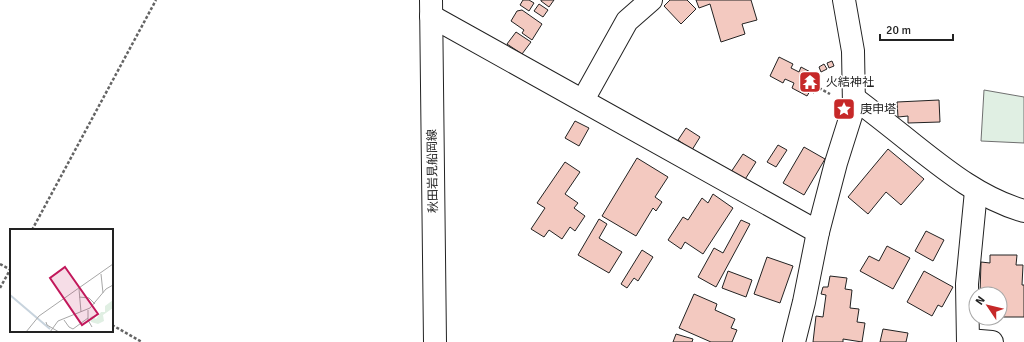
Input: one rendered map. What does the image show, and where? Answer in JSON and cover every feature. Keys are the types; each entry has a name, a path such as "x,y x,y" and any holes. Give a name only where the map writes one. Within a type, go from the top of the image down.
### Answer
{"street":[{"path":"583,100 627,21 651,0"},
{"path":"794,342 804,302 818,232 836,163 854,106 853,51 844,0"},
{"path":"431,8 583,100 818,232"},
{"name":"秋田岩見船岡線","path":"431,8 435,342"},
{"path":"854,98 976,191 1006,206 1024,210"},
{"path":"976,191 967,284 968,341 992,342"}],"path":[{"path":"33,229 156,0"},
{"path":"0,264 10,269"},
{"path":"0,288 10,271"},
{"path":"113,326 142,342"}],"green space":[{"path":"984,90 1024,97 1024,143 981,141"}],"building":[{"path":"523,0 529,0 534,3 529,11 520,5"},
{"path":"541,0 554,0 549,7"},
{"path":"670,0 687,0 696,9 681,24 664,6"},
{"path":"696,0 751,0 757,20 742,24 745,34 721,42 710,4 699,8"},
{"path":"539,4 548,10 543,17 534,11"},
{"path":"522,10 542,24 532,40 522,33 524,30 511,21 517,11"},
{"path":"516,32 531,42 522,54 507,44"},
{"path":"779,57 793,64 791,68 799,72 801,67 818,76 816,80 819,82 814,93 810,91 807,96 792,88 794,83 785,79 783,83 770,76"},
{"path":"832,61 834,66 829,68 827,63"},
{"path":"824,64 827,69 821,72 819,67"},
{"path":"939,100 940,122 908,123 908,116 898,117 897,102"},
{"path":"575,121 589,128 579,146 565,138"},
{"path":"686,128 700,137 692,150 678,140"},
{"path":"778,145 787,150 776,167 767,162"},
{"path":"804,147 825,159 804,195 783,183"},
{"path":"888,149 924,179 901,205 886,192 868,214 848,197"},
{"path":"743,154 756,162 744,181 731,172"},
{"path":"637,158 668,177 655,197 662,202 656,211 653,208 636,236 602,216"},
{"path":"565,162 580,172 565,194 578,203 574,208 585,216 575,231 570,227 562,239 549,230 544,237 531,229 545,208 537,203"},
{"path":"713,194 733,208 703,254 685,242 681,249 668,240 683,217 688,220 702,198 708,203"},
{"path":"599,219 607,224 599,238 622,252 609,273 578,255"},
{"path":"741,220 750,224 716,287 698,277 714,248 723,253"},
{"path":"926,231 944,240 933,261 915,251"},
{"path":"887,246 910,258 893,289 860,271 869,256 879,261"},
{"path":"642,250 653,257 638,281 634,278 627,288 621,284"},
{"path":"990,255 1017,255 1016,265 1023,265 1022,285 1024,285 1024,317 1008,317 1008,286 980,286 981,262 990,263"},
{"path":"767,257 793,266 780,303 754,294"},
{"path":"728,271 752,280 746,297 722,288"},
{"path":"924,271 953,287 942,307 938,305 932,316 907,302"},
{"path":"830,276 847,278 845,289 852,290 850,308 859,309 857,322 865,323 862,342 843,339 843,342 813,342 816,316 823,317 826,295 821,294 823,287 828,287"},
{"path":"694,294 717,304 715,310 735,319 731,328 737,330 732,342 711,342 679,328"},
{"path":"883,329 908,333 906,342 880,342"},
{"path":"676,334 693,339 692,342 673,342"}],"place":[{"name":"火結神社","path":"810,82"},
{"name":"庚申塔","path":"844,109"}]}
